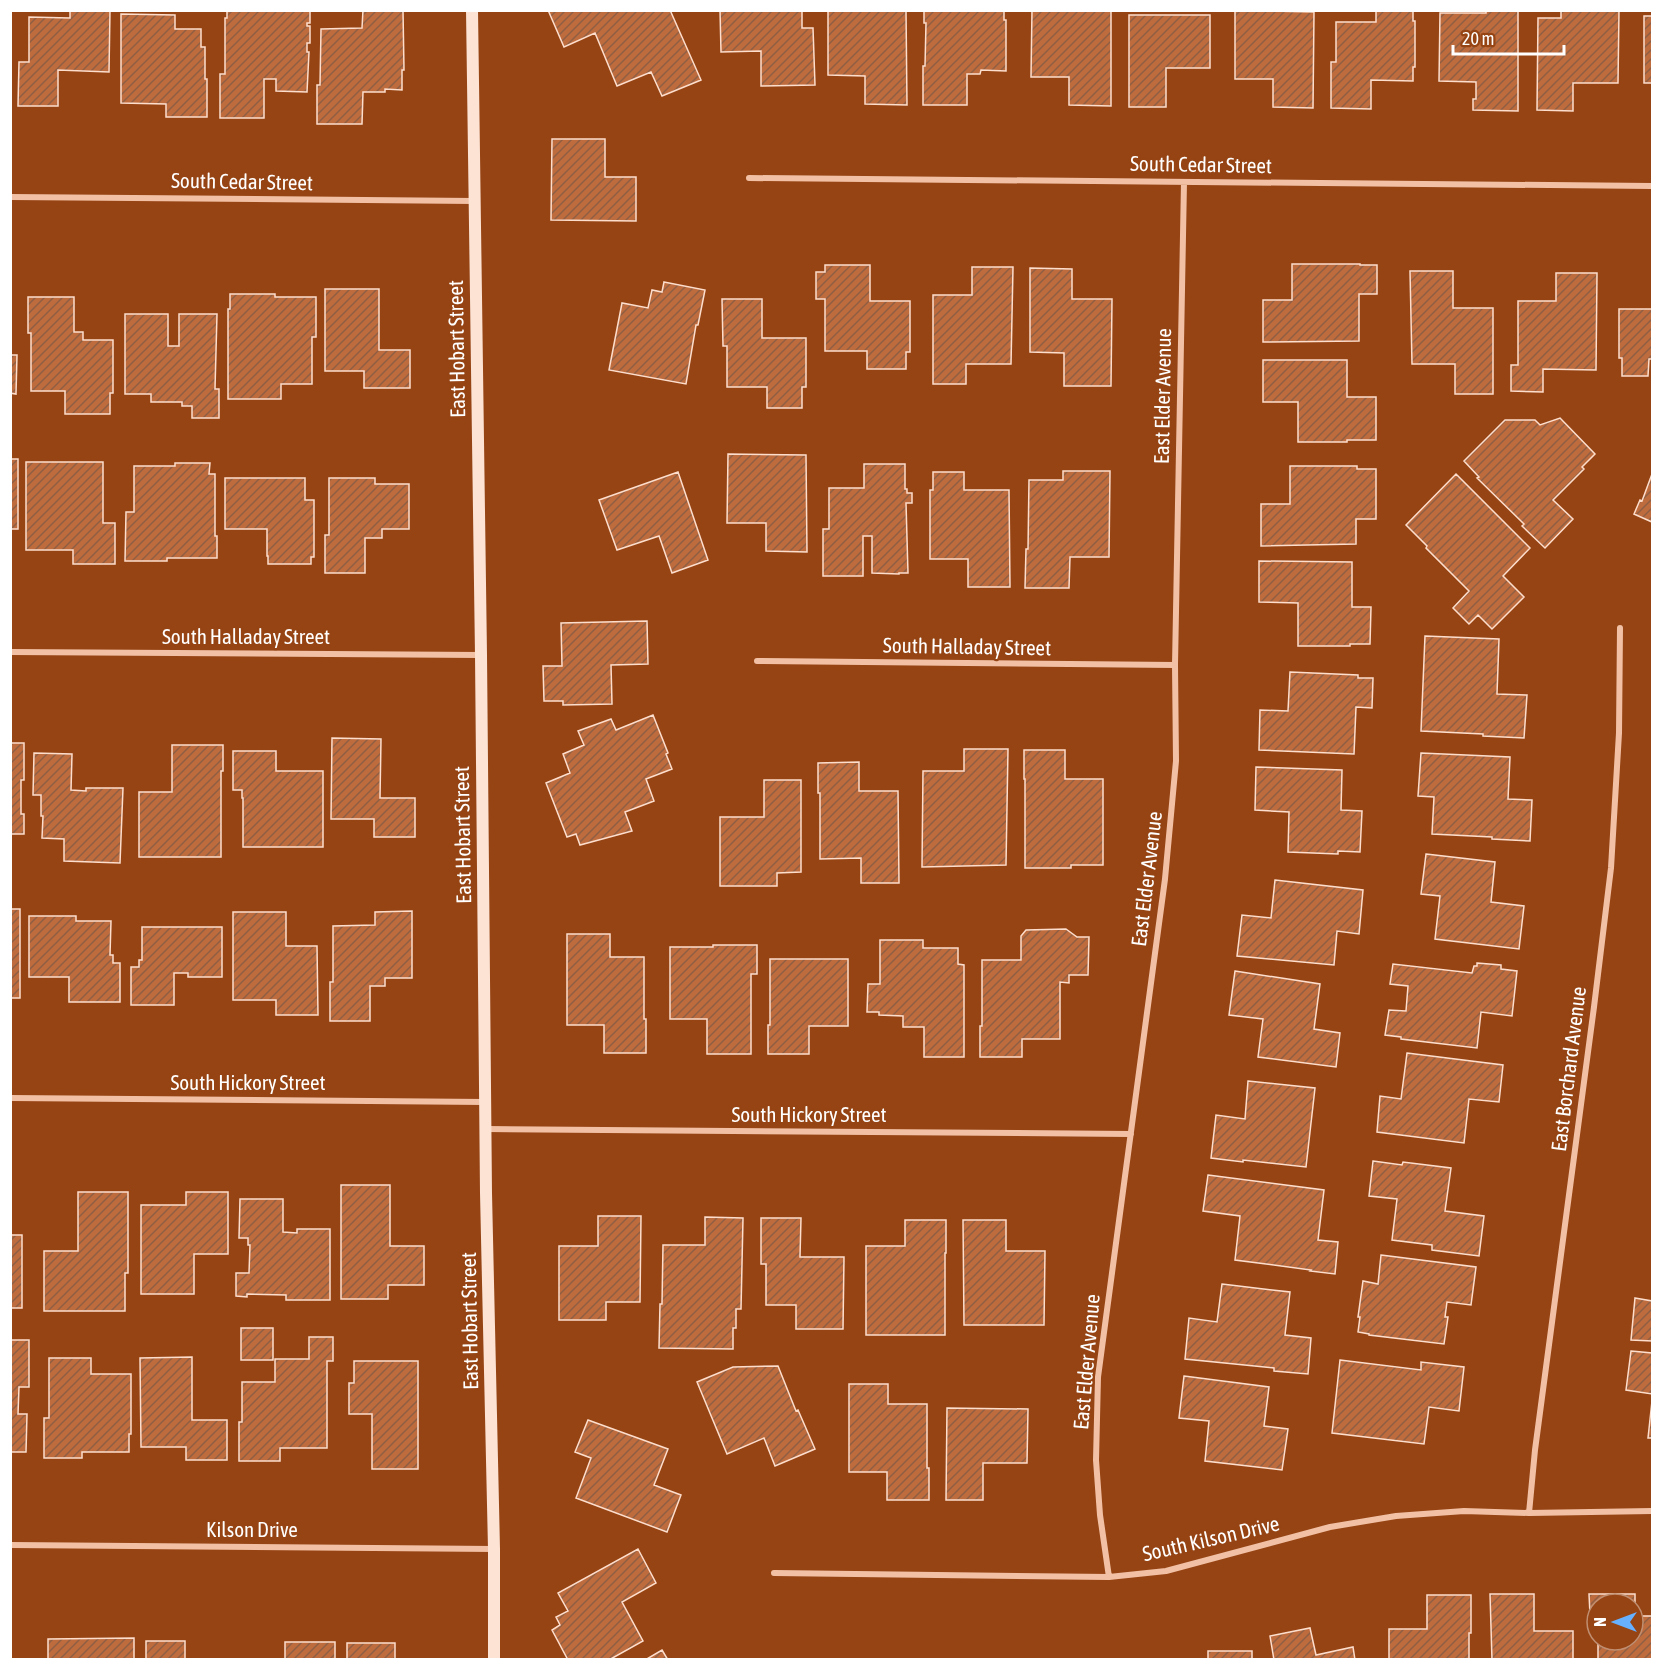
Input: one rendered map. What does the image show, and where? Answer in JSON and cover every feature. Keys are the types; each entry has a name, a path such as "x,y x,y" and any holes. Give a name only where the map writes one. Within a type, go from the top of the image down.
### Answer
{"street":[{"name":"East Hobart Street","path":"471,10 494,1659"},
{"name":"South Cedar Street","path":"749,178 1653,186"},
{"name":"East Elder Avenue","path":"1109,1576 1100,1515 1096,1460 1098,1377 1165,879 1176,761 1184,182"},
{"name":"South Cedar Street","path":"10,196 474,201"},
{"name":"East Borchard Avenue","path":"1529,1513 1535,1450 1611,868 1619,732 1620,628"},
{"name":"South Halladay Street","path":"10,652 481,655"},
{"name":"South Halladay Street","path":"758,661 1176,665"},
{"name":"South Hickory Street","path":"10,1098 485,1102"},
{"name":"South Hickory Street","path":"486,1129 1131,1134"},
{"name":"South Kilson Drive","path":"774,1574 1109,1576 1166,1571 1330,1527 1396,1516 1464,1511 1529,1513 1653,1511"},
{"name":"Kilson Drive","path":"10,1545 494,1549"}],"building":[{"path":"70,10 110,10 109,72 58,70 58,106 18,106 19,62 29,62 29,17 70,18"},
{"path":"227,10 310,10 310,23 307,23 307,26 310,26 310,43 307,43 307,52 309,52 307,92 276,91 276,79 264,79 264,118 220,118 220,74 225,74"},
{"path":"363,10 403,10 402,90 385,89 385,92 363,92 362,124 317,124 321,29 362,28"},
{"path":"548,10 670,10 701,80 662,96 651,72 617,86 595,33 564,47"},
{"path":"720,10 802,10 802,28 813,28 815,85 761,86 761,51 721,52"},
{"path":"828,10 906,10 907,105 865,104 865,76 828,75"},
{"path":"924,10 1004,10 1006,71 981,70 980,74 967,74 967,105 923,105 926,23 924,23"},
{"path":"1032,10 1111,10 1111,106 1069,105 1069,77 1031,77"},
{"path":"1235,10 1314,12 1313,108 1273,107 1273,79 1235,79"},
{"path":"1376,10 1413,10 1415,67 1413,67 1413,81 1371,80 1371,109 1331,108 1331,62 1336,62 1336,22 1376,22"},
{"path":"1486,10 1518,10 1518,111 1473,110 1473,99 1476,99 1476,82 1439,81 1440,13 1486,13"},
{"path":"1561,10 1619,10 1618,83 1573,83 1573,111 1537,110 1538,18 1561,18"},
{"path":"121,14 175,15 175,29 201,29 201,47 205,47 207,117 166,117 166,104 121,103"},
{"path":"1129,15 1210,15 1210,68 1166,68 1166,107 1129,107"},
{"path":"1644,16 1652,16 1652,83 1644,83"},
{"path":"552,139 605,139 605,177 636,177 636,221 551,220"},
{"path":"1292,264 1377,265 1377,294 1359,294 1359,341 1263,342 1263,300 1292,300"},
{"path":"825,265 870,265 870,301 910,301 910,352 906,352 906,369 867,369 867,351 825,351 825,299 816,299 816,272 825,272"},
{"path":"972,267 1013,267 1011,364 966,364 966,384 933,384 933,295 972,295"},
{"path":"1030,268 1072,269 1072,299 1112,299 1111,386 1064,386 1064,353 1030,352"},
{"path":"1410,271 1453,271 1453,308 1493,308 1493,394 1455,394 1455,364 1412,364"},
{"path":"1556,273 1597,273 1596,370 1543,369 1543,392 1511,391 1511,365 1518,365 1518,301 1556,301"},
{"path":"664,282 705,290 698,325 696,325 686,384 609,370 622,303 648,308 652,290 662,292"},
{"path":"325,289 379,289 379,350 410,350 410,388 364,388 364,371 325,371"},
{"path":"230,294 316,297 316,337 312,337 312,384 281,384 281,399 228,399"},
{"path":"28,297 74,297 74,332 83,332 83,340 113,340 113,393 110,393 110,414 65,414 65,391 31,391 31,333 28,333"},
{"path":"722,299 762,299 762,338 806,338 806,387 802,387 802,408 767,408 767,387 727,387 727,346 723,346"},
{"path":"1619,309 1652,309 1652,359 1649,359 1648,376 1622,376 1622,358 1619,358"},
{"path":"125,314 168,314 168,346 179,346 179,314 217,314 215,389 219,389 219,418 192,418 192,406 182,406 182,402 151,402 151,394 125,394"},
{"path":"10,355 17,355 16,394 10,393"},
{"path":"1263,360 1347,360 1347,397 1376,397 1376,440 1298,442 1298,402 1263,402"},
{"path":"1560,418 1595,454 1582,467 1584,469 1553,500 1573,519 1545,548 1477,478 1479,477 1464,461 1505,420 1535,420 1540,425"},
{"path":"728,454 806,455 807,552 766,551 766,523 727,523"},
{"path":"10,459 18,459 18,529 10,529"},
{"path":"26,462 103,462 103,523 115,523 115,564 73,564 73,550 26,550"},
{"path":"175,463 210,463 209,474 215,474 217,558 125,561 126,512 134,512 134,466 175,466"},
{"path":"864,464 905,464 905,489 907,493 912,493 912,503 906,503 908,573 872,573 872,536 863,536 863,576 823,576 823,529 829,529 829,488 864,488"},
{"path":"1290,466 1357,466 1357,469 1376,469 1376,519 1356,519 1356,544 1261,546 1261,504 1290,504"},
{"path":"1063,471 1110,471 1109,557 1070,557 1069,588 1025,588 1029,480 1063,480"},
{"path":"678,472 708,560 672,573 659,536 617,550 599,500"},
{"path":"933,472 964,472 964,490 1009,490 1010,587 968,587 968,559 930,559 930,490 933,490"},
{"path":"1456,474 1530,548 1503,576 1524,597 1492,629 1478,615 1469,624 1453,608 1469,591 1406,525"},
{"path":"1652,474 1652,522 1634,514 1640,500 1642,501"},
{"path":"225,478 305,478 305,500 314,500 314,557 311,557 311,564 268,564 267,529 225,529"},
{"path":"329,478 375,478 375,484 409,484 409,529 382,529 382,538 365,538 365,573 325,573 325,535 329,535"},
{"path":"1259,561 1352,562 1352,607 1371,607 1370,644 1298,646 1298,603 1259,602"},
{"path":"647,621 648,664 611,665 612,704 563,705 563,701 544,701 543,666 562,666 561,623"},
{"path":"1425,636 1499,639 1497,694 1527,695 1524,738 1421,731"},
{"path":"1290,672 1358,675 1358,678 1373,678 1372,708 1356,707 1354,754 1259,750 1260,710 1288,711"},
{"path":"653,715 672,769 646,779 654,801 625,812 632,831 580,845 576,834 567,837 546,783 570,773 563,754 584,745 578,731 611,719 616,730"},
{"path":"332,738 381,739 380,798 415,798 415,837 374,837 374,819 331,819"},
{"path":"10,743 24,743 21,814 24,814 24,834 10,834"},
{"path":"172,745 223,745 221,857 139,857 139,792 172,792"},
{"path":"964,749 1008,749 1006,865 922,867 923,771 964,771"},
{"path":"1024,750 1065,750 1065,779 1103,779 1103,865 1025,868"},
{"path":"233,751 276,751 276,771 323,771 323,847 243,847 243,798 242,790 233,790"},
{"path":"34,753 72,754 71,790 123,788 120,863 64,861 64,839 42,838 41,795 33,795"},
{"path":"1421,753 1510,757 1508,799 1532,800 1530,841 1432,834 1434,797 1418,796"},
{"path":"859,762 859,791 898,791 899,883 861,883 861,858 820,859 818,763"},
{"path":"1256,767 1342,770 1341,810 1362,811 1360,852 1338,851 1338,854 1288,852 1289,812 1255,810"},
{"path":"764,780 801,780 801,872 777,873 777,886 720,886 720,817 764,817"},
{"path":"1426,854 1495,862 1491,902 1524,906 1519,949 1435,939 1440,896 1421,894"},
{"path":"1275,880 1363,890 1359,934 1337,931 1334,965 1237,956 1242,915 1271,918"},
{"path":"10,909 20,909 20,998 10,998"},
{"path":"412,911 412,978 385,978 385,986 370,986 370,1021 330,1021 333,926 375,925 375,912"},
{"path":"233,912 286,912 286,946 317,946 318,1015 276,1015 276,1000 233,1000"},
{"path":"29,916 76,916 76,921 111,921 110,955 113,955 113,963 120,963 120,1002 69,1002 69,977 29,977"},
{"path":"142,927 222,927 222,977 188,977 188,973 174,973 174,1005 131,1005 131,967 139,967 139,960 142,960"},
{"path":"1066,929 1077,937 1089,937 1088,975 1069,975 1069,983 1060,982 1060,1039 1022,1039 1022,1057 980,1057 982,960 1021,960 1021,936 1026,930"},
{"path":"567,934 610,934 610,957 644,957 646,1053 604,1053 604,1025 567,1025"},
{"path":"880,940 923,940 923,948 958,948 958,964 964,965 964,1057 924,1057 924,1027 903,1027 903,1016 867,1012 868,984 880,984"},
{"path":"713,945 757,945 757,974 751,974 751,1054 707,1054 707,1019 670,1019 670,947 713,947"},
{"path":"770,959 848,959 848,1026 809,1026 809,1054 768,1054"},
{"path":"1477,963 1501,965 1501,969 1517,971 1512,1016 1481,1012 1477,1048 1385,1035 1389,1010 1406,1011 1408,986 1390,984 1393,964 1472,973"},
{"path":"1235,971 1320,984 1314,1029 1340,1033 1336,1067 1258,1057 1263,1019 1229,1015"},
{"path":"1407,1053 1503,1065 1499,1102 1469,1099 1464,1143 1377,1132 1380,1096 1401,1099"},
{"path":"1248,1081 1315,1088 1306,1167 1211,1158 1216,1115 1245,1119"},
{"path":"1373,1161 1451,1168 1445,1211 1484,1216 1479,1256 1432,1250 1432,1245 1392,1240 1397,1199 1369,1196"},
{"path":"1208,1175 1324,1190 1318,1240 1338,1242 1335,1274 1235,1260 1240,1216 1203,1211"},
{"path":"341,1185 390,1185 390,1246 424,1246 424,1285 388,1285 388,1299 341,1299"},
{"path":"78,1192 128,1192 128,1273 125,1273 125,1311 44,1311 44,1251 78,1251"},
{"path":"186,1192 228,1192 228,1254 194,1254 194,1294 141,1294 141,1205 186,1205"},
{"path":"240,1199 283,1199 283,1232 297,1233 297,1229 330,1229 330,1300 286,1300 286,1295 236,1296 236,1273 249,1273 248,1238 239,1238"},
{"path":"598,1216 641,1216 640,1302 606,1302 606,1320 559,1320 559,1246 598,1246"},
{"path":"705,1217 743,1218 741,1309 736,1309 733,1349 659,1348 663,1245 705,1245"},
{"path":"761,1218 801,1218 800,1257 844,1257 843,1329 796,1329 796,1305 766,1305 766,1264 761,1264"},
{"path":"905,1220 946,1220 945,1335 866,1335 866,1246 905,1246"},
{"path":"963,1220 1006,1220 1006,1251 1045,1251 1044,1325 964,1325"},
{"path":"10,1235 22,1235 22,1308 10,1308"},
{"path":"1381,1255 1476,1267 1471,1305 1447,1302 1445,1317 1448,1317 1444,1344 1358,1332 1363,1281 1378,1284"},
{"path":"1222,1284 1290,1292 1285,1335 1311,1338 1308,1374 1274,1371 1274,1368 1185,1359 1189,1318 1217,1322"},
{"path":"1635,1298 1652,1301 1652,1341 1631,1340"},
{"path":"241,1328 273,1328 273,1360 241,1360"},
{"path":"309,1337 333,1337 333,1361 327,1361 327,1448 280,1448 280,1461 239,1461 242,1382 275,1382 275,1359 309,1359"},
{"path":"10,1340 29,1340 29,1387 19,1387 18,1414 27,1414 26,1452 10,1452"},
{"path":"1631,1351 1652,1353 1652,1394 1626,1390"},
{"path":"192,1357 192,1420 227,1420 227,1460 186,1460 186,1447 141,1447 140,1358"},
{"path":"49,1358 91,1358 91,1374 131,1374 129,1452 82,1452 82,1458 44,1458 44,1418 49,1418"},
{"path":"1340,1360 1421,1370 1421,1362 1464,1367 1459,1411 1429,1407 1424,1444 1332,1433"},
{"path":"354,1361 418,1361 418,1469 372,1469 372,1414 349,1414 349,1383 354,1383"},
{"path":"778,1366 796,1411 798,1410 815,1449 775,1466 764,1438 727,1454 697,1382 733,1367"},
{"path":"1184,1376 1269,1387 1264,1426 1288,1429 1282,1470 1205,1461 1209,1421 1179,1418"},
{"path":"849,1384 888,1384 888,1404 927,1404 929,1500 887,1500 887,1472 849,1472"},
{"path":"1652,1401 1652,1438 1648,1438"},
{"path":"947,1408 1028,1409 1027,1463 983,1463 983,1500 946,1500"},
{"path":"588,1420 668,1449 654,1485 681,1495 667,1532 576,1498 591,1458 575,1452"},
{"path":"638,1549 656,1583 622,1602 643,1641 609,1660 568,1660 552,1630 560,1625 556,1617 568,1611 558,1593"},
{"path":"1490,1594 1534,1594 1534,1631 1573,1631 1573,1660 1492,1660"},
{"path":"1427,1595 1471,1595 1469,1660 1389,1660 1389,1629 1427,1629"},
{"path":"1645,1616 1652,1616 1652,1660 1598,1660 1598,1652 1645,1652"},
{"path":"1310,1628 1316,1655 1353,1647 1355,1660 1274,1660 1270,1636"},
{"path":"134,1638 134,1660 48,1660 48,1639"},
{"path":"146,1641 185,1641 185,1660 146,1660"},
{"path":"285,1642 335,1642 335,1660 285,1660"},
{"path":"347,1643 395,1643 395,1660 347,1660"},
{"path":"662,1650 668,1660 645,1660"},
{"path":"1208,1651 1252,1651 1252,1660 1208,1660"}]}
